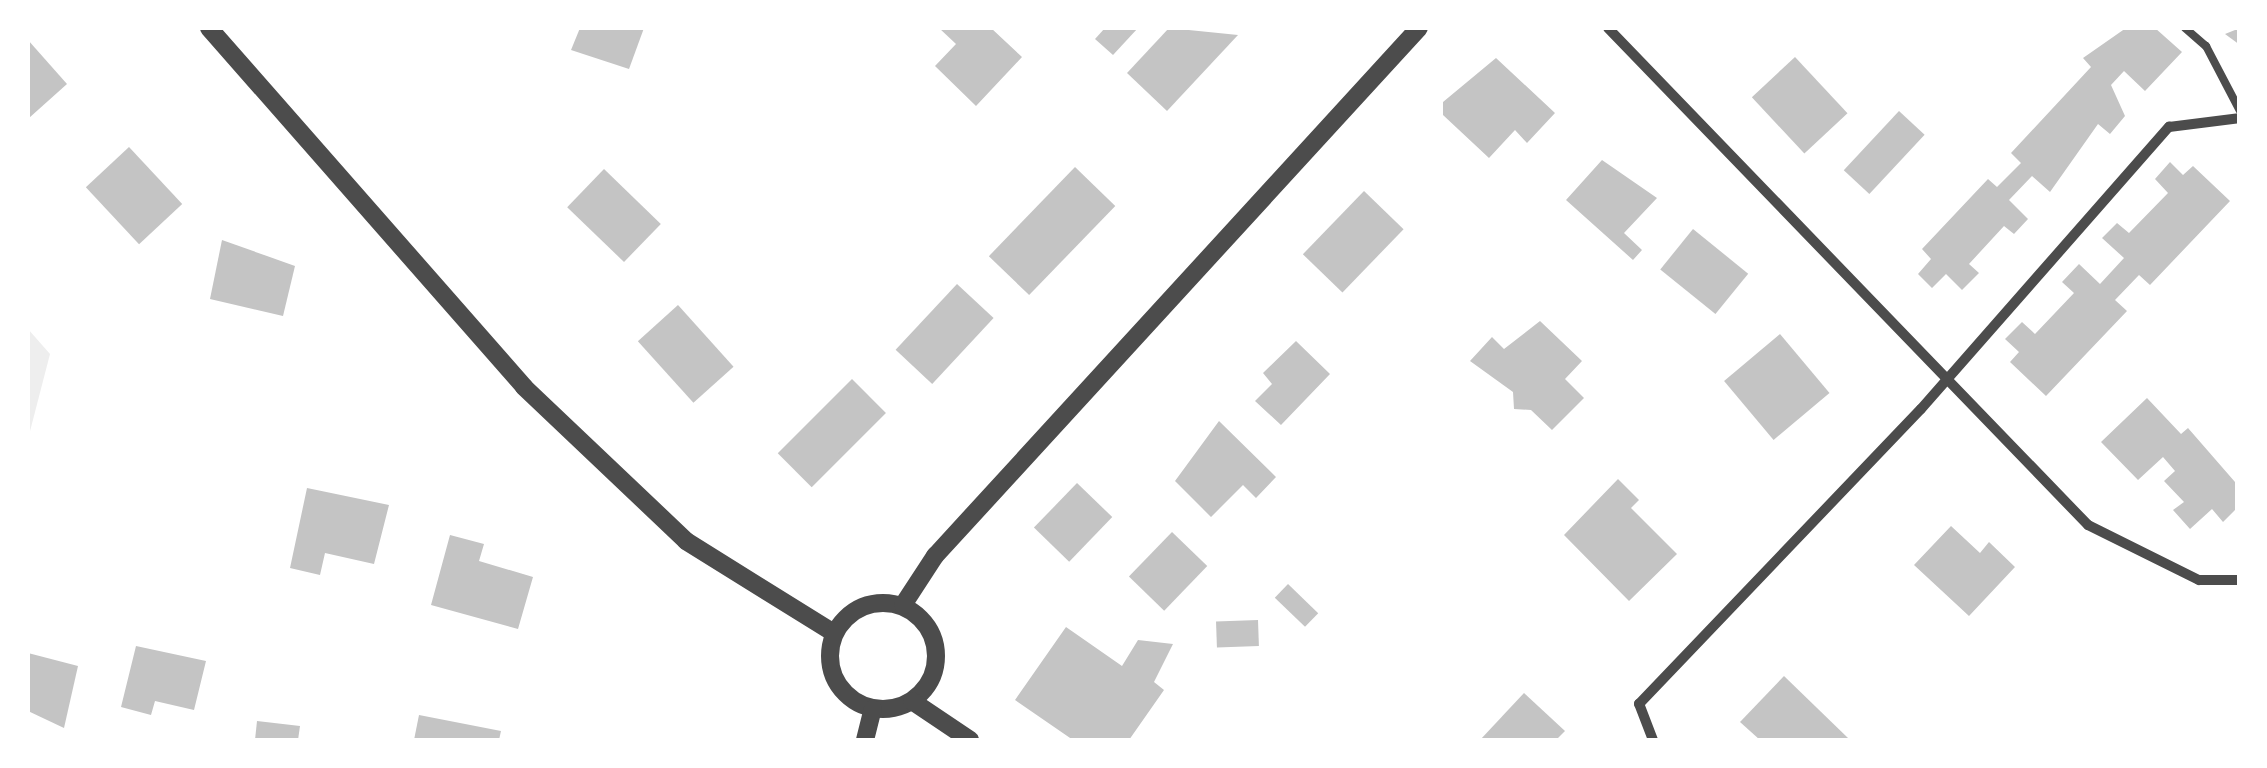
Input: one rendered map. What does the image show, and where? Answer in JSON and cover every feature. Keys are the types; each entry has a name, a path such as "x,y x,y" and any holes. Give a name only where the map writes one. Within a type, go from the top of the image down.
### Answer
{"street":[{"path":"210,28 524,387 686,541 834,633"},
{"path":"904,606 935,556 1420,28"},
{"path":"1608,28 2088,525 2199,580 2240,580"},
{"path":"1653,740 1639,704 1920,409 1943,374 2169,127 2240,114"},
{"path":"863,606 904,606 936,642 933,675 912,701 873,709 831,672 834,633 863,606"},
{"path":"912,701 970,740"},
{"path":"865,740 873,709"}],"lane":[{"path":"2186,28 2206,46 2240,114"}],"shaded area":[{"path":"28,329 50,354 28,439"}],"building":[{"path":"580,28 644,28 629,69 571,50"},
{"path":"939,28 991,28 1022,57 976,106 935,66 956,44"},
{"path":"1105,28 1138,28 1113,55 1095,39"},
{"path":"1169,28 1238,35 1167,111 1127,73"},
{"path":"2126,28 2155,28 2182,52 2145,91 2124,71 2111,85 2125,116 2110,134 2098,124 2050,192 2032,176 2009,200 2028,219 2014,234 2004,226 1969,264 1979,273 1962,290 1946,274 1932,288 1918,274 1931,259 1922,249 1988,179 1997,187 2021,163 2011,153 2091,67 2083,58"},
{"path":"2240,28 2240,45 2225,34"},
{"path":"28,40 67,84 29,118 28,116"},
{"path":"1795,57 1848,113 1804,154 1752,97"},
{"path":"1496,58 1555,113 1527,143 1515,130 1489,158 1443,115 1443,102"},
{"path":"1899,111 1925,135 1869,194 1844,170"},
{"path":"129,147 182,204 139,244 86,187"},
{"path":"1602,160 1657,198 1624,233 1642,250 1633,260 1566,200"},
{"path":"2170,162 2183,175 2193,166 2230,201 2150,285 2139,275 2115,300 2127,311 2046,396 2010,362 2019,352 2005,339 2022,322 2035,334 2074,293 2062,282 2079,264 2100,284 2124,258 2102,238 2117,223 2129,233 2168,193 2155,179"},
{"path":"1075,167 1115,206 1029,295 989,256"},
{"path":"604,169 661,224 624,262 567,207"},
{"path":"1364,191 1404,229 1342,293 1303,254"},
{"path":"1693,229 1748,274 1715,314 1660,269"},
{"path":"222,240 295,266 283,316 210,299"},
{"path":"957,284 994,318 932,384 896,350"},
{"path":"678,305 734,367 693,403 638,341"},
{"path":"1540,321 1582,361 1565,379 1584,398 1552,430 1531,410 1514,409 1513,392 1470,361 1492,337 1504,349"},
{"path":"1780,334 1829,393 1774,440 1724,381"},
{"path":"1296,341 1330,374 1281,425 1255,401 1272,384 1263,373"},
{"path":"852,379 886,413 812,487 778,453"},
{"path":"2147,398 2181,434 2188,428 2235,482 2235,510 2223,522 2212,509 2190,529 2173,510 2184,502 2164,481 2175,471 2163,457 2138,480 2101,442"},
{"path":"1219,421 1276,477 1256,498 1243,485 1211,517 1175,481"},
{"path":"1618,479 1639,500 1631,508 1677,554 1629,601 1564,535"},
{"path":"1077,483 1112,517 1069,562 1034,528"},
{"path":"307,488 389,505 374,564 325,553 320,575 290,568"},
{"path":"1951,526 1980,553 1989,542 2015,567 1969,616 1914,565"},
{"path":"1172,532 1207,566 1164,611 1129,577"},
{"path":"450,535 484,544 479,561 533,577 518,629 431,605"},
{"path":"1288,584 1318,613 1305,627 1275,598"},
{"path":"1258,620 1259,646 1217,647 1216,621"},
{"path":"1066,627 1122,666 1138,640 1173,644 1154,682 1164,690 1129,740 1073,740 1015,700"},
{"path":"136,646 206,661 194,710 155,701 151,715 121,707"},
{"path":"28,653 78,666 64,728 28,711"},
{"path":"1784,676 1846,740 1760,740 1740,722"},
{"path":"1524,693 1565,731 1556,740 1480,740"},
{"path":"419,715 501,731 499,740 414,740"},
{"path":"257,721 300,726 298,740 255,740"}]}
